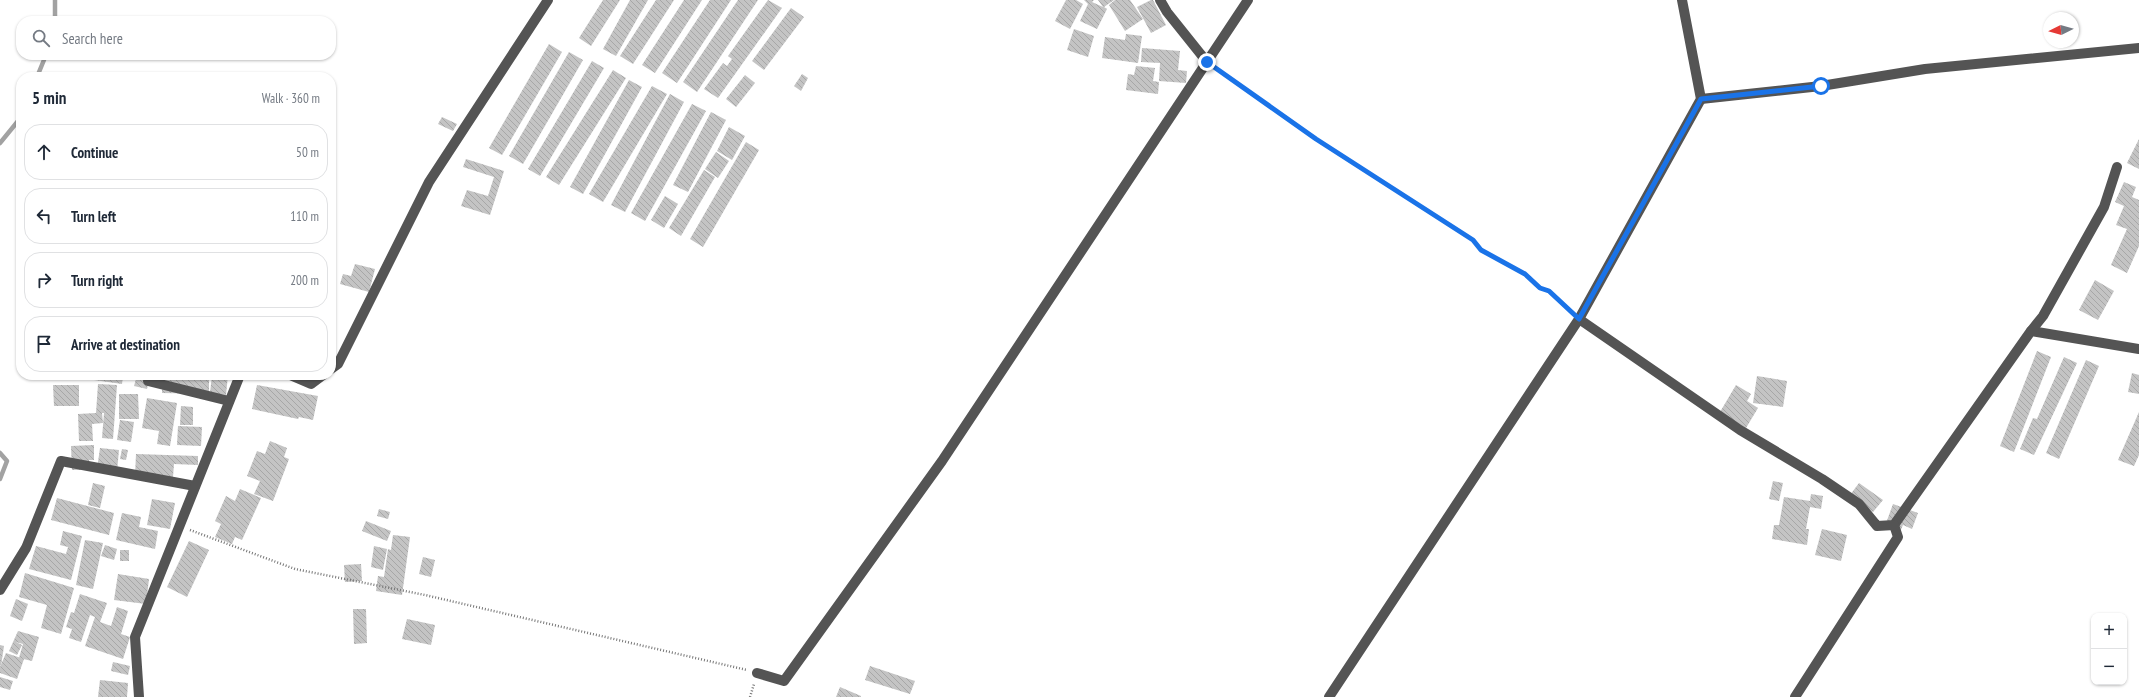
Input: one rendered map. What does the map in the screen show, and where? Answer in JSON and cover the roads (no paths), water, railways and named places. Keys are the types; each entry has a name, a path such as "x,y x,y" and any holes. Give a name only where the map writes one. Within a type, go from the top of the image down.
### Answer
{"street":[{"path":"336,365 429,182 548,0"},
{"path":"1160,0 1167,12 1207,62"},
{"path":"757,673 784,681 942,461 1248,0"},
{"path":"1329,697 1579,319 1701,99 1682,0"},
{"path":"1701,99 1821,86 1925,69 2139,48"},
{"path":"1894,525 2043,316 2104,207 2117,167"},
{"path":"1579,319 1740,430 1822,479 1859,504 1877,526 1898,537"},
{"path":"2031,331 2139,349"},
{"path":"138,697 135,637 178,526 238,380"},
{"path":"302,380 311,384 316,380"},
{"path":"148,381 229,401"},
{"path":"0,590 26,548 61,461 195,486"},
{"path":"1877,526 1894,525"},
{"path":"1894,525 1898,537"},
{"path":"1795,697 1898,537"}],"waterway":[{"path":"55,0 55,16"},
{"path":"39,72 44,60"},
{"path":"0,143 16,123"},
{"path":"0,453 7,461 0,479"}]}
